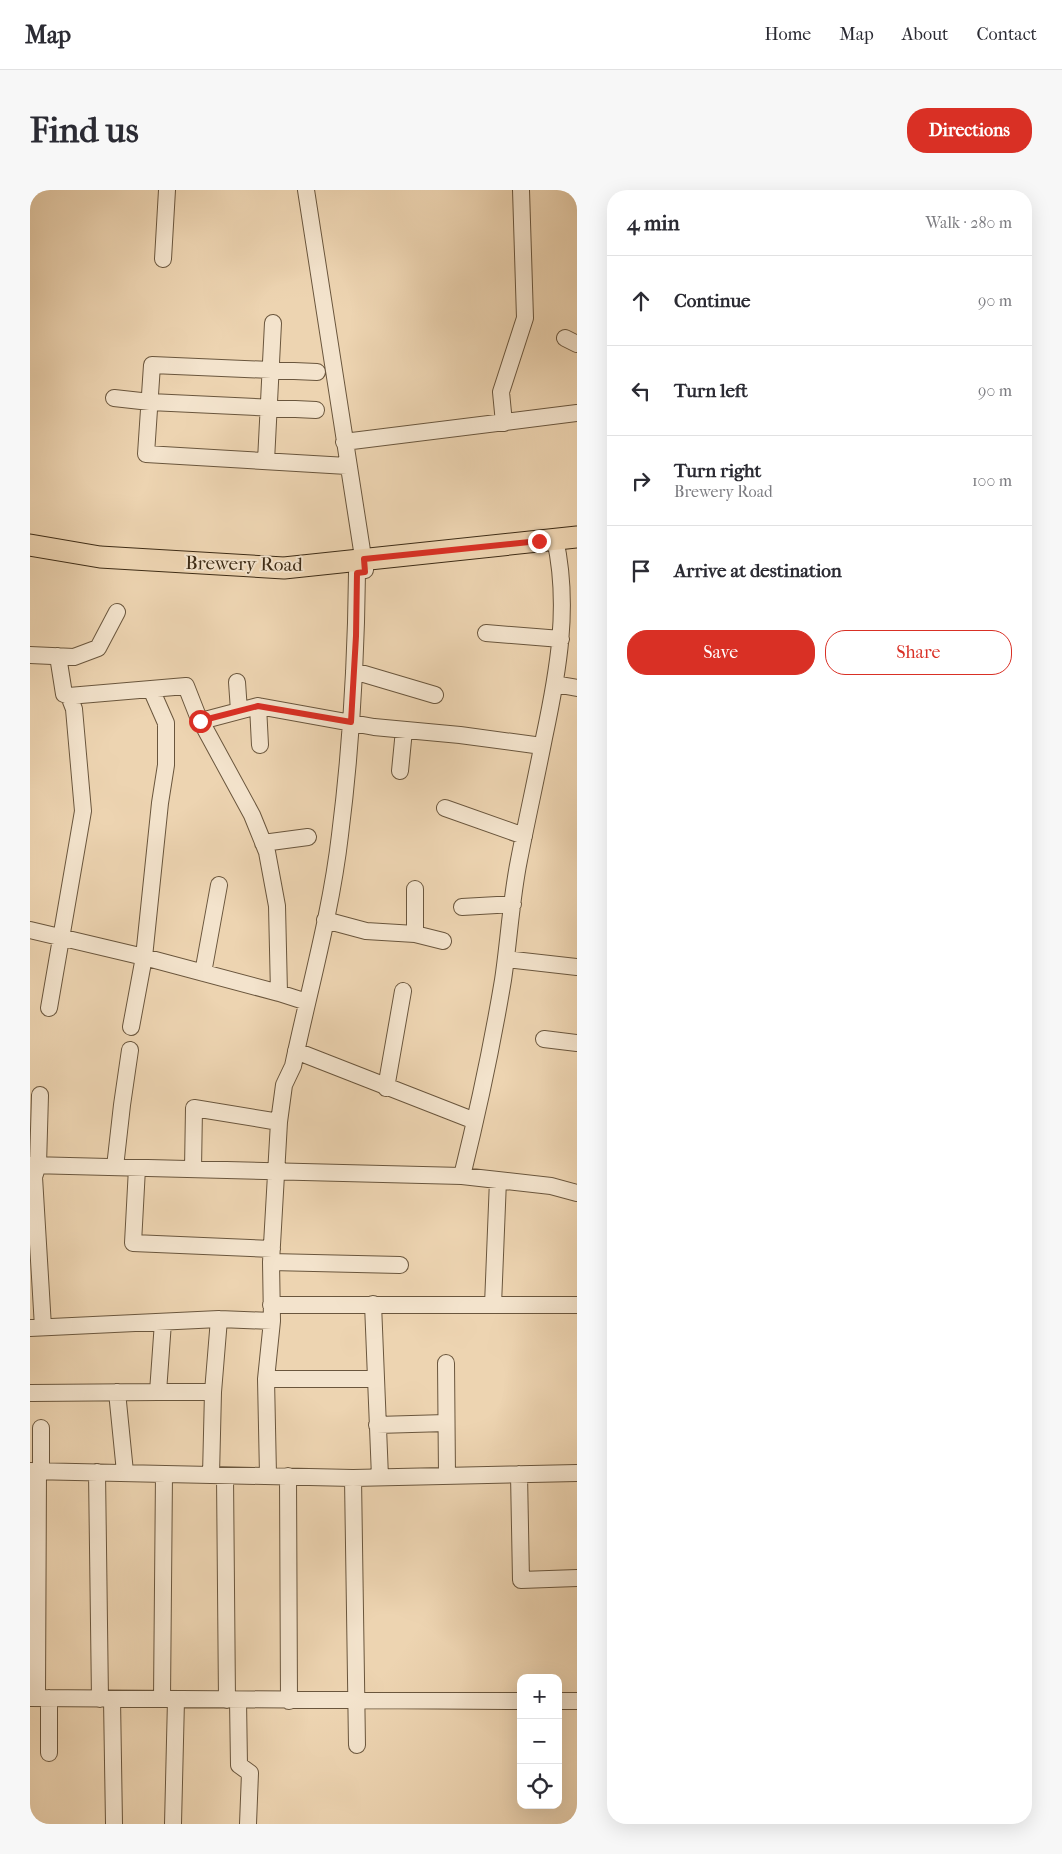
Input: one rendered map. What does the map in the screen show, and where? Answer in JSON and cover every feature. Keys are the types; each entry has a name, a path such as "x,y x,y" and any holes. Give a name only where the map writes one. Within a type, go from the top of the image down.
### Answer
{"main road":[{"name":"Brewery Road","path":"30,560 104,571 282,582 362,568 563,547 577,537"},
{"name":"Brewery Road","path":"30,545 100,557 284,568 362,568"}],"street":[{"path":"163,259 167,190"},
{"path":"268,1475 266,1379 271,1313 279,1122 284,1085 296,1051 325,920 340,836 351,722 362,568 306,190"},
{"path":"504,422 501,392 525,318 521,190"},
{"path":"266,461 273,323"},
{"path":"317,372 152,365 146,454 347,466"},
{"path":"114,398 150,402 316,410"},
{"path":"344,442 577,414"},
{"path":"462,1176 489,1058 524,836 555,684 563,611 563,547"},
{"path":"30,655 74,657 98,648 117,612"},
{"path":"486,633 561,639"},
{"path":"58,656 64,694 69,696 186,686 200,721 252,815 267,852 277,906 279,993"},
{"path":"354,671 435,695"},
{"path":"237,682 239,711"},
{"path":"555,684 577,688"},
{"path":"131,1026 144,957 160,803 166,764 166,723 151,689"},
{"path":"49,1008 83,811 74,709 69,696"},
{"path":"200,721 258,706 374,727 460,735 542,746"},
{"path":"258,706 260,745"},
{"path":"400,771 404,730"},
{"path":"445,808 524,836"},
{"path":"263,843 308,837"},
{"path":"203,973 219,885"},
{"path":"415,934 416,888"},
{"path":"462,907 512,904"},
{"path":"325,920 366,931 415,934 443,941"},
{"path":"30,930 144,957 307,1002"},
{"path":"506,959 577,967"},
{"path":"386,1088 403,991"},
{"path":"544,1039 577,1043"},
{"path":"115,1167 130,1050"},
{"path":"296,1051 386,1088 475,1121"},
{"path":"40,1095 34,1165 37,1328 219,1319 373,1304 577,1305"},
{"path":"193,1169 194,1108 279,1122"},
{"path":"34,1165 462,1176 551,1186 577,1193"},
{"path":"137,1168 132,1242 272,1256 400,1265"},
{"path":"493,1305 498,1180"},
{"path":"373,1304 380,1477"},
{"path":"219,1319 213,1392 239,1765 250,1773 248,1824"},
{"path":"158,1392 163,1322"},
{"path":"446,1363 447,1476"},
{"path":"266,1379 375,1379"},
{"path":"117,1392 125,1472"},
{"path":"31,1393 213,1392"},
{"path":"377,1425 446,1423"},
{"path":"41,1428 36,1471 39,1698 50,1753"},
{"path":"36,1471 353,1478 577,1473"},
{"path":"97,1472 106,1699 114,1824"},
{"path":"164,1474 173,1824"},
{"path":"519,1474 521,1580 577,1578"},
{"path":"288,1476 289,1700"},
{"path":"353,1478 357,1745"},
{"path":"39,1698 517,1701"},
{"path":"562,1701 577,1701"}],"route":[{"path":"200,721 258,706 351,722 356,636 357,573 365,572 364,559 539,541"}]}
